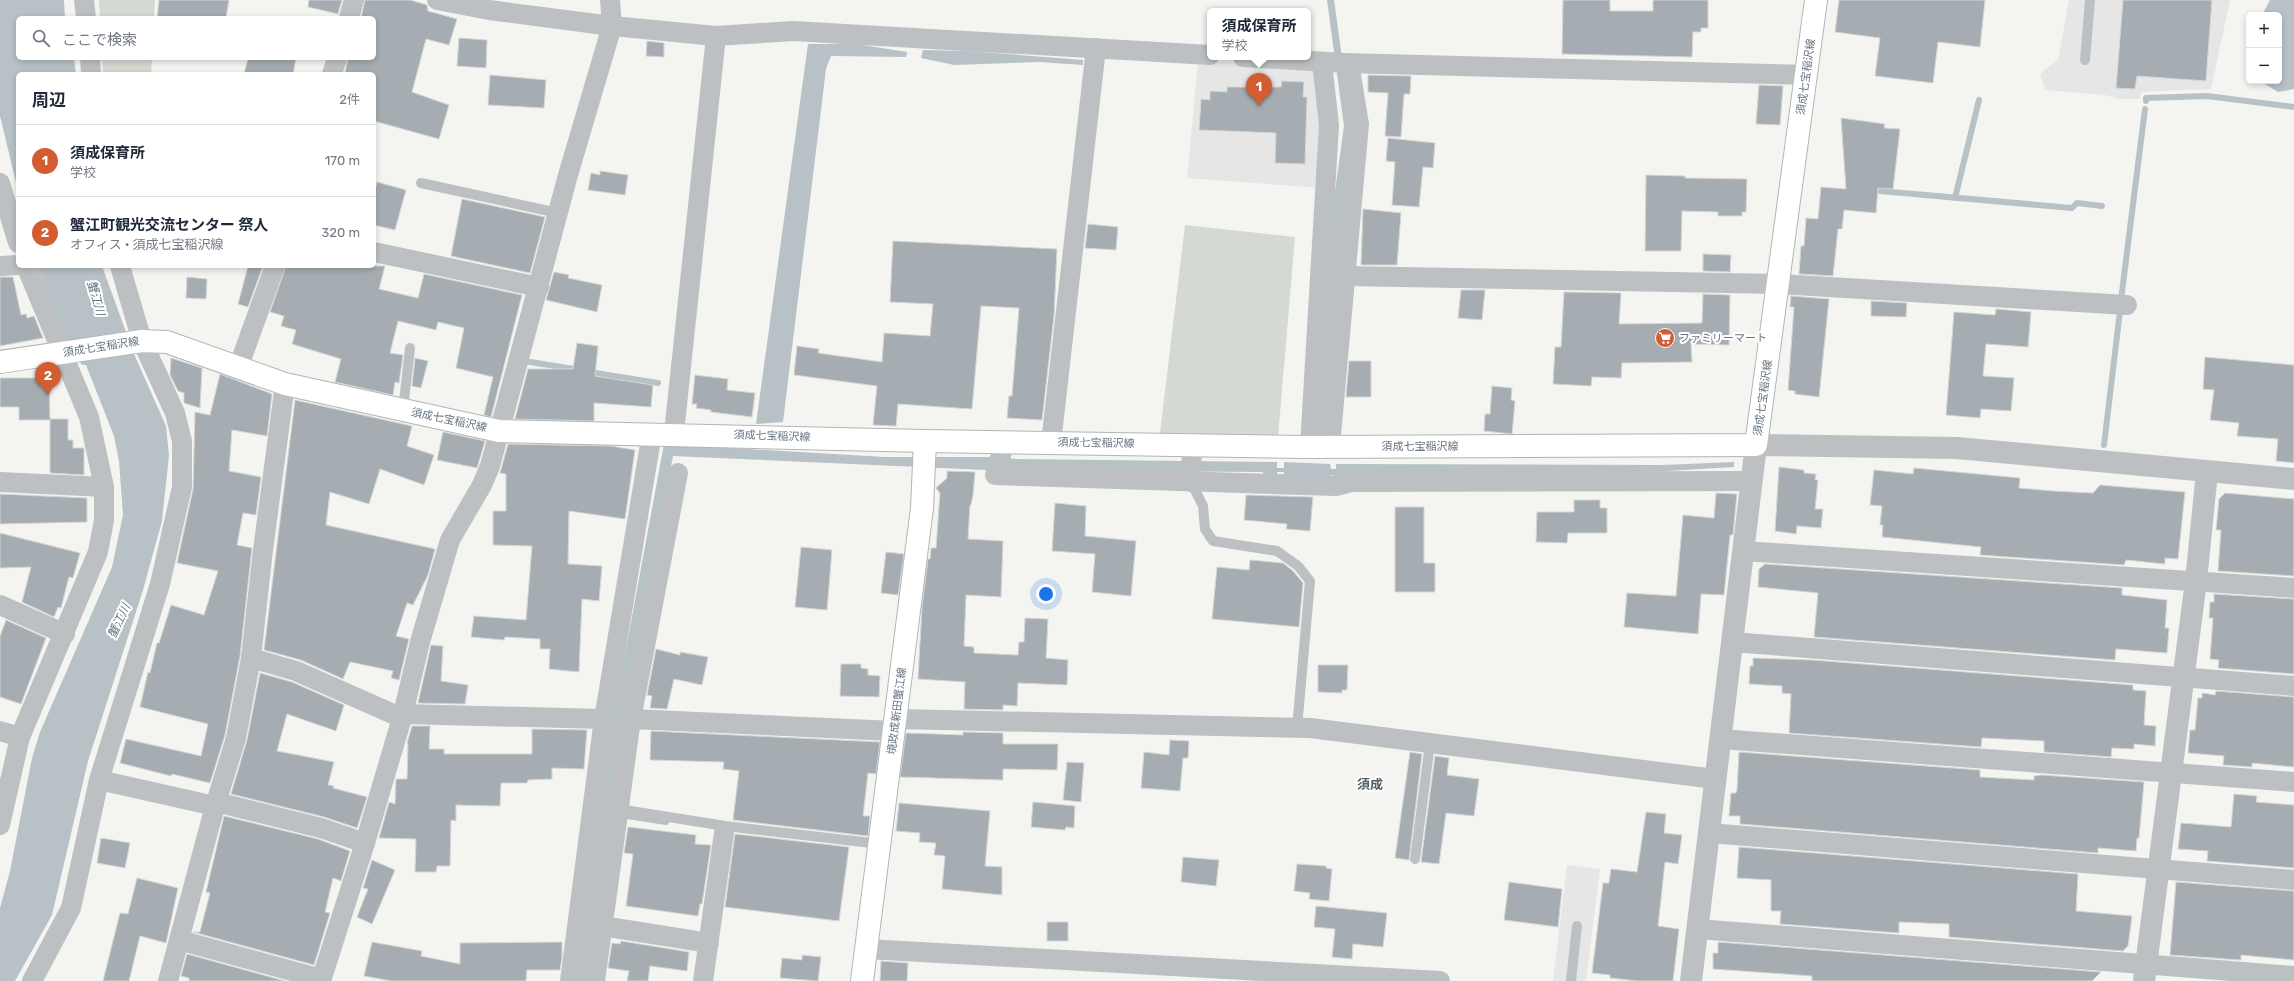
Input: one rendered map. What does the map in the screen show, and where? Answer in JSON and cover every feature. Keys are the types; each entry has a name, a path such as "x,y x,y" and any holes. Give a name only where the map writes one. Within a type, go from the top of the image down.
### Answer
{"main road":[{"name":"須成七宝稲沢線","path":"0,362 140,341 167,342 285,384 499,431 674,433 924,457 1001,457 1051,442 1192,451 1320,447 1756,445 1779,284 1816,0"},
{"name":"境政成新田蟹江線","path":"862,981 922,508 924,457"}],"street":[{"path":"84,0 86,16"},
{"path":"350,16 354,0"},
{"path":"437,0 489,10 612,26 716,36 793,31 1207,55"},
{"path":"179,940 321,980 366,843 402,716 420,642 450,540 482,485 490,466 558,213 612,26 610,0"},
{"path":"674,433 716,36"},
{"path":"1051,442 1096,48"},
{"path":"90,60 91,72"},
{"path":"333,72 336,60"},
{"path":"1299,60 1806,75"},
{"path":"1320,447 1345,276 1359,124 1336,62"},
{"path":"1320,447 1329,126 1336,62"},
{"path":"0,183 16,236"},
{"path":"376,252 539,287"},
{"path":"0,266 16,265"},
{"path":"0,825 20,737 32,704 64,634 98,552 104,520 104,487 89,417 27,268"},
{"path":"32,981 71,908 99,780 160,584 182,487 182,441 175,413 140,341 121,268"},
{"path":"238,368 274,268"},
{"path":"1345,276 1779,284 2127,305"},
{"path":"168,981 215,804 236,738 251,658 263,550 285,384"},
{"path":"570,981 604,719 652,433"},
{"path":"1691,981 1756,445 1957,448 2294,479"},
{"path":"1191,480 1192,451"},
{"path":"1001,457 995,475 1191,480 1336,486 1351,482 1752,481"},
{"path":"2145,973 2196,581 2207,472"},
{"path":"594,981 631,719 678,473"},
{"path":"0,482 104,487"},
{"path":"1743,551 2294,588"},
{"path":"0,605 64,634"},
{"path":"1732,642 2294,686"},
{"path":"251,658 296,671 402,716 604,719"},
{"path":"631,719 895,725 1297,728 1715,779"},
{"path":"0,731 20,737"},
{"path":"1720,739 2294,782"},
{"path":"99,780 322,828 366,843"},
{"path":"703,981 725,829"},
{"path":"1709,834 2294,880"},
{"path":"602,926 709,943"},
{"path":"1697,929 2145,973 2294,976"},
{"path":"866,949 1440,981"}],"lane":[{"path":"2085,60 2090,0"},
{"path":"421,183 558,213"},
{"path":"403,410 410,348"},
{"path":"1191,480 1203,506 1205,529 1213,541 1277,551 1298,566 1310,581 1297,728"},
{"path":"1415,859 1430,744"},
{"path":"618,809 725,829 880,844"},
{"path":"1571,981 1577,926"}],"shaded area":[{"path":"99,0 155,0 154,16 100,16"},
{"path":"2069,0 2230,0 2211,89 2141,92 2140,99 2119,99 2105,95 2045,90 2040,74 2058,60"},
{"path":"102,60 152,60 151,72 103,72"},
{"path":"1198,61 1266,63 1322,70 1321,188 1187,178"},
{"path":"1185,225 1295,237 1278,437 1160,433"},
{"path":"1567,865 1600,869 1586,981 1553,981"}],"water":[{"path":"0,0 64,0 65,16 16,16 16,60 74,60 76,72 16,72 16,183 0,116"},
{"path":"1327,0 1334,0 1351,123 1328,436 1319,436 1332,213 1344,126"},
{"path":"2270,0 2294,0 2294,89 2278,92 2265,84 2282,84 2282,12 2264,12"},
{"path":"808,44 856,44 907,52 906,57 831,56 826,69 783,422 756,424"},
{"path":"923,50 969,51 1083,60 1083,65 1039,62 954,65 921,58"},
{"name":"蟹江川","path":"38,268 103,268 134,354 166,426 169,455 162,521 143,590 88,761 52,915 15,981 0,981 0,908 10,871 32,758 40,732 112,567 123,515 119,461 114,436 86,365 82,365 65,338"},
{"path":"664,444 884,457 994,457 1017,459 1277,462 1277,468 1284,468 1284,462 1330,464 1331,469 1336,469 1336,464 1662,465 1734,462 1734,467 1650,472 1350,472 1336,476 1331,475 1331,481 1284,479 1284,472 1277,472 1277,479 1269,479 1262,472 986,470 673,456 623,718 589,981 578,981 613,719"}],"building":[{"path":"159,0 229,0 226,16 157,16"},
{"path":"309,0 342,0 338,14 308,7"},
{"path":"365,0 410,0 427,5 428,11 457,19 449,45 426,39 412,92 449,105 439,139 376,122 376,72 345,72 348,60 376,60 376,16 361,16"},
{"path":"1563,0 1610,0 1610,11 1653,11 1653,0 1708,0 1708,28 1701,28 1701,32 1693,32 1692,57 1562,54"},
{"path":"1839,0 1985,0 1980,47 1938,42 1933,83 1875,76 1880,38 1835,32"},
{"path":"2123,0 2212,0 2206,81 2137,76 2135,89 2116,88"},
{"path":"459,38 487,40 486,68 457,66"},
{"path":"647,41 664,43 664,57 646,56"},
{"path":"248,60 296,60 293,72 244,72"},
{"path":"490,75 546,80 544,108 488,105"},
{"path":"1368,75 1411,76 1410,94 1404,94 1401,137 1385,136 1388,93 1368,92"},
{"path":"1282,81 1304,82 1303,97 1307,97 1305,164 1275,163 1276,133 1199,130 1201,99 1210,100 1210,91 1227,92 1227,87 1281,87"},
{"path":"1759,85 1783,86 1780,125 1756,124"},
{"path":"1841,118 1885,124 1884,128 1900,129 1893,189 1878,188 1876,213 1844,210 1842,229 1838,229 1833,276 1799,274 1801,246 1804,246 1806,218 1818,219 1821,187 1846,189"},
{"path":"1388,138 1435,143 1433,168 1423,167 1419,207 1392,205 1395,162 1386,161"},
{"path":"600,171 628,175 625,195 588,190 591,173 600,175"},
{"path":"1646,175 1685,176 1685,178 1747,179 1746,212 1742,212 1742,216 1718,216 1718,212 1682,211 1681,251 1645,251"},
{"path":"377,182 406,190 395,230 376,225"},
{"path":"462,199 545,217 530,273 451,256"},
{"path":"1363,209 1401,213 1397,265 1361,265"},
{"path":"1088,224 1118,227 1116,250 1085,248"},
{"path":"893,241 1057,249 1054,316 1042,420 1007,418 1009,396 1012,396 1019,308 981,306 972,409 898,404 896,426 873,425 877,386 794,375 797,346 819,349 818,353 882,362 884,333 930,336 933,304 890,302"},
{"path":"1703,254 1731,255 1730,272 1703,271"},
{"path":"376,266 385,266 379,289 418,298 424,274 522,295 491,417 484,415 493,377 456,368 464,328 438,322 436,330 398,321 390,353 403,355 399,383 395,382 393,395 335,382 341,359 292,344 296,330 281,326 284,316 270,312 285,268 376,268"},
{"path":"247,268 262,268 248,307 238,304"},
{"path":"554,272 569,275 568,278 602,285 597,312 546,300"},
{"path":"0,277 13,277 21,315 26,314 27,318 34,316 43,338 0,346"},
{"path":"187,277 207,279 206,299 186,298"},
{"path":"1461,290 1485,290 1482,320 1458,318"},
{"path":"1564,292 1621,293 1619,324 1702,323 1703,294 1730,295 1729,345 1691,344 1692,362 1622,363 1621,378 1592,377 1591,386 1553,384 1555,347 1561,347"},
{"path":"1791,296 1829,299 1819,397 1795,394 1795,391 1788,390 1794,307 1790,307"},
{"path":"1871,301 1907,303 1906,317 1871,316"},
{"path":"1996,309 2031,312 2028,347 1986,344 1983,376 2014,378 2011,411 1981,409 1980,418 1946,415 1954,312 1995,315"},
{"path":"577,343 598,346 595,376 653,385 651,407 594,403 594,421 515,419 528,369 573,369"},
{"path":"2205,357 2294,365 2294,463 2276,461 2278,439 2237,436 2239,423 2210,420 2214,390 2203,389"},
{"path":"171,358 202,368 200,408 184,403 184,393 178,391 170,375"},
{"path":"415,358 428,361 421,388 412,386"},
{"path":"1349,361 1371,361 1371,397 1346,397"},
{"path":"220,374 272,394 267,436 232,430 229,471 261,477 256,515 243,513 237,545 252,548 240,656 225,735 210,783 172,774 171,776 120,763 126,739 201,756 208,724 140,707 148,672 150,673 157,643 159,643 171,605 204,615 218,571 177,563 193,489 195,412 210,415"},
{"path":"695,375 728,379 727,390 755,393 752,417 711,412 711,410 696,408 697,404 692,404"},
{"path":"0,378 49,378 50,419 68,419 68,440 73,440 73,448 84,448 84,475 50,473 50,420 19,420 19,407 0,407"},
{"path":"1492,386 1512,388 1511,400 1515,401 1512,434 1484,431 1485,414 1490,414"},
{"path":"295,400 412,426 407,446 434,455 424,485 380,469 369,504 330,492 326,525 435,549 428,575 413,605 407,603 396,636 409,639 399,680 391,678 393,671 350,662 343,679 301,660 264,650"},
{"path":"443,432 485,441 477,468 437,460"},
{"path":"508,444 611,446 635,450 625,519 569,511 568,564 602,566 599,601 582,599 579,672 549,669 550,649 540,649 540,639 505,637 504,640 471,637 474,616 526,620 532,546 493,545 493,511 506,511 506,474 500,473"},
{"path":"1779,467 1804,470 1804,473 1816,474 1815,480 1818,480 1815,509 1823,509 1821,528 1797,526 1796,534 1775,531"},
{"path":"1914,468 2020,478 2019,488 2093,493 2100,485 2185,492 2178,559 2165,558 2165,564 2126,560 2124,565 1980,555 1981,547 1882,537 1883,525 1880,525 1882,506 1870,505 1874,470 1913,474"},
{"path":"947,471 975,472 973,495 970,505 968,539 1003,541 1001,597 966,595 964,646 974,647 974,653 1018,655 1019,642 1024,642 1025,618 1048,619 1046,658 1068,660 1067,685 1018,683 1017,706 1003,705 1003,710 964,709 965,682 918,679 922,607 928,559 930,559 931,548 936,548 940,493 936,488 947,478"},
{"path":"1716,493 1737,494 1733,535 1730,535 1724,595 1701,594 1698,634 1624,627 1627,593 1676,596 1683,515 1714,518"},
{"path":"2225,493 2294,499 2294,576 2218,571 2221,530 2216,530 2219,499"},
{"path":"0,494 87,498 87,522 0,524"},
{"path":"1246,495 1313,497 1310,531 1286,529 1287,524 1244,520"},
{"path":"1574,500 1600,500 1600,508 1607,508 1607,533 1568,533 1567,543 1536,542 1537,512 1574,512"},
{"path":"1055,503 1086,506 1085,536 1136,541 1131,596 1092,592 1095,554 1052,551"},
{"path":"1395,507 1424,507 1424,563 1435,563 1435,592 1395,592"},
{"path":"0,533 80,553 73,578 69,577 61,608 58,607 54,617 22,602 31,567 0,568"},
{"path":"801,547 832,550 827,610 795,607"},
{"path":"886,552 904,554 898,595 881,593"},
{"path":"1250,560 1283,563 1293,571 1303,583 1299,627 1212,619 1217,567 1249,570"},
{"path":"1765,564 2122,588 2122,595 2167,600 2165,628 2169,628 2167,653 2116,649 2115,660 1814,637 1818,593 1758,587 1759,569"},
{"path":"2214,594 2294,599 2294,674 2218,668 2219,660 2210,659 2213,618 2209,618 2210,602 2214,602"},
{"path":"6,620 46,638 21,704 0,697 0,636"},
{"path":"431,645 443,646 441,681 468,685 465,704 418,703"},
{"path":"656,649 680,655 680,652 708,657 702,685 674,679 667,709 650,708 652,696 647,695"},
{"path":"1753,658 1812,660 2133,685 2133,690 2146,691 2144,725 2156,726 2155,746 2134,744 2134,749 2112,748 2111,757 2044,752 2044,741 1982,738 1981,747 1789,733 1791,694 1782,693 1782,686 1749,684 1750,666 1753,666"},
{"path":"841,664 861,664 861,668 868,669 868,675 880,676 879,697 840,696"},
{"path":"1318,665 1348,665 1347,690 1342,690 1342,693 1318,692"},
{"path":"260,673 292,682 344,705 336,731 287,714 277,751 334,762 328,785 334,786 333,788 367,797 357,828 324,817 231,794 247,740"},
{"path":"2216,691 2294,697 2294,767 2252,763 2252,767 2223,765 2224,756 2188,753 2190,730 2195,730 2198,698 2202,698 2202,693 2215,695"},
{"path":"412,726 430,726 429,749 444,749 444,754 532,754 532,729 587,730 584,769 552,768 552,779 528,780 527,783 501,783 500,806 456,805 456,821 451,820 450,866 437,866 436,872 415,872 416,839 379,838 389,802 395,804 396,779 407,779 407,743"},
{"path":"651,731 880,742 876,774 868,773 863,816 870,816 868,836 733,820 739,771 723,769 724,762 650,760"},
{"path":"963,732 1003,733 1003,744 1058,744 1057,770 1003,769 1003,780 900,777 906,733 963,735"},
{"path":"1170,740 1189,741 1188,758 1183,758 1180,791 1141,788 1144,752 1169,755"},
{"path":"1410,752 1422,754 1409,860 1395,858"},
{"path":"1739,752 1980,770 1980,777 2034,780 2034,776 2042,775 2144,782 2139,838 2137,838 2136,851 2098,848 2098,853 1740,824 1740,816 1729,816 1731,793 1736,793 1737,790"},
{"path":"1435,756 1449,758 1447,775 1479,779 1474,816 1446,813 1439,864 1421,862"},
{"path":"1067,762 1084,763 1081,802 1063,800"},
{"path":"2234,794 2257,796 2256,802 2294,805 2294,868 2207,861 2208,851 2178,849 2181,823 2231,827"},
{"path":"1033,802 1075,806 1074,828 1066,827 1065,830 1031,827"},
{"path":"899,803 990,811 985,866 1002,867 1002,895 942,889 945,856 934,855 936,843 919,842 920,833 896,831"},
{"path":"1646,812 1666,814 1664,833 1682,835 1678,864 1665,862 1658,926 1679,929 1673,981 1638,981 1610,978 1610,975 1592,973 1603,883 1609,883 1611,869 1637,872"},
{"path":"224,816 318,839 350,851 341,881 333,878 325,912 330,913 314,965 193,932 200,932 210,893 206,892"},
{"path":"628,827 696,835 695,844 711,845 702,904 700,904 698,916 626,906 633,854 624,853"},
{"path":"735,834 849,847 839,921 725,907"},
{"path":"101,838 130,843 125,868 97,863"},
{"path":"1739,847 2078,874 2076,911 2132,916 2128,946 2123,951 1949,937 1949,924 1899,922 1899,933 1780,924 1781,911 1771,911 1771,880 1737,878"},
{"path":"1183,857 1219,860 1216,886 1181,882"},
{"path":"372,860 395,870 372,924 357,917 368,889 363,888"},
{"path":"1297,864 1326,866 1326,868 1332,869 1329,901 1309,899 1310,893 1294,891"},
{"path":"137,878 178,888 166,943 140,936 129,981 103,981 120,913 128,914"},
{"path":"1509,882 1562,889 1558,927 1504,920"},
{"path":"2176,882 2294,891 2294,960 2241,955 2241,960 2170,955"},
{"path":"1316,906 1387,913 1383,947 1353,944 1352,959 1332,957 1335,929 1314,927"},
{"path":"1047,922 1068,922 1068,941 1047,941"},
{"path":"621,941 689,952 687,971 650,966 648,981 627,981 629,971 608,968 612,943 620,944"},
{"path":"372,942 422,951 421,956 460,964 460,943 562,942 562,957 560,970 527,970 526,981 391,981 364,976"},
{"path":"1718,942 2101,972 2092,981 1812,981 1812,976 1713,969 1713,953 1718,953"},
{"path":"187,954 285,981 189,981 189,978 181,976"},
{"path":"802,955 821,957 818,981 780,978 782,958 802,960"},
{"path":"881,961 908,963 907,981 880,981"}],"waterway":[{"path":"2146,101 2146,98 2207,96 2294,107"},
{"path":"1955,198 1979,100"},
{"path":"2121,300 2145,109"},
{"path":"1880,191 2072,208 2077,203 2102,206"},
{"path":"2104,445 2120,311"},
{"path":"524,361 580,370"},
{"path":"589,372 658,383"},
{"path":"627,816 666,822"}],"place":[{"name":"須成保育所","path":"1259,106"},
{"name":"ファミリーマート","path":"1665,338"},
{"name":"蟹江町観光交流センター 祭人","path":"48,395"}],"district":[{"name":"須成","path":"1370,784"}]}
